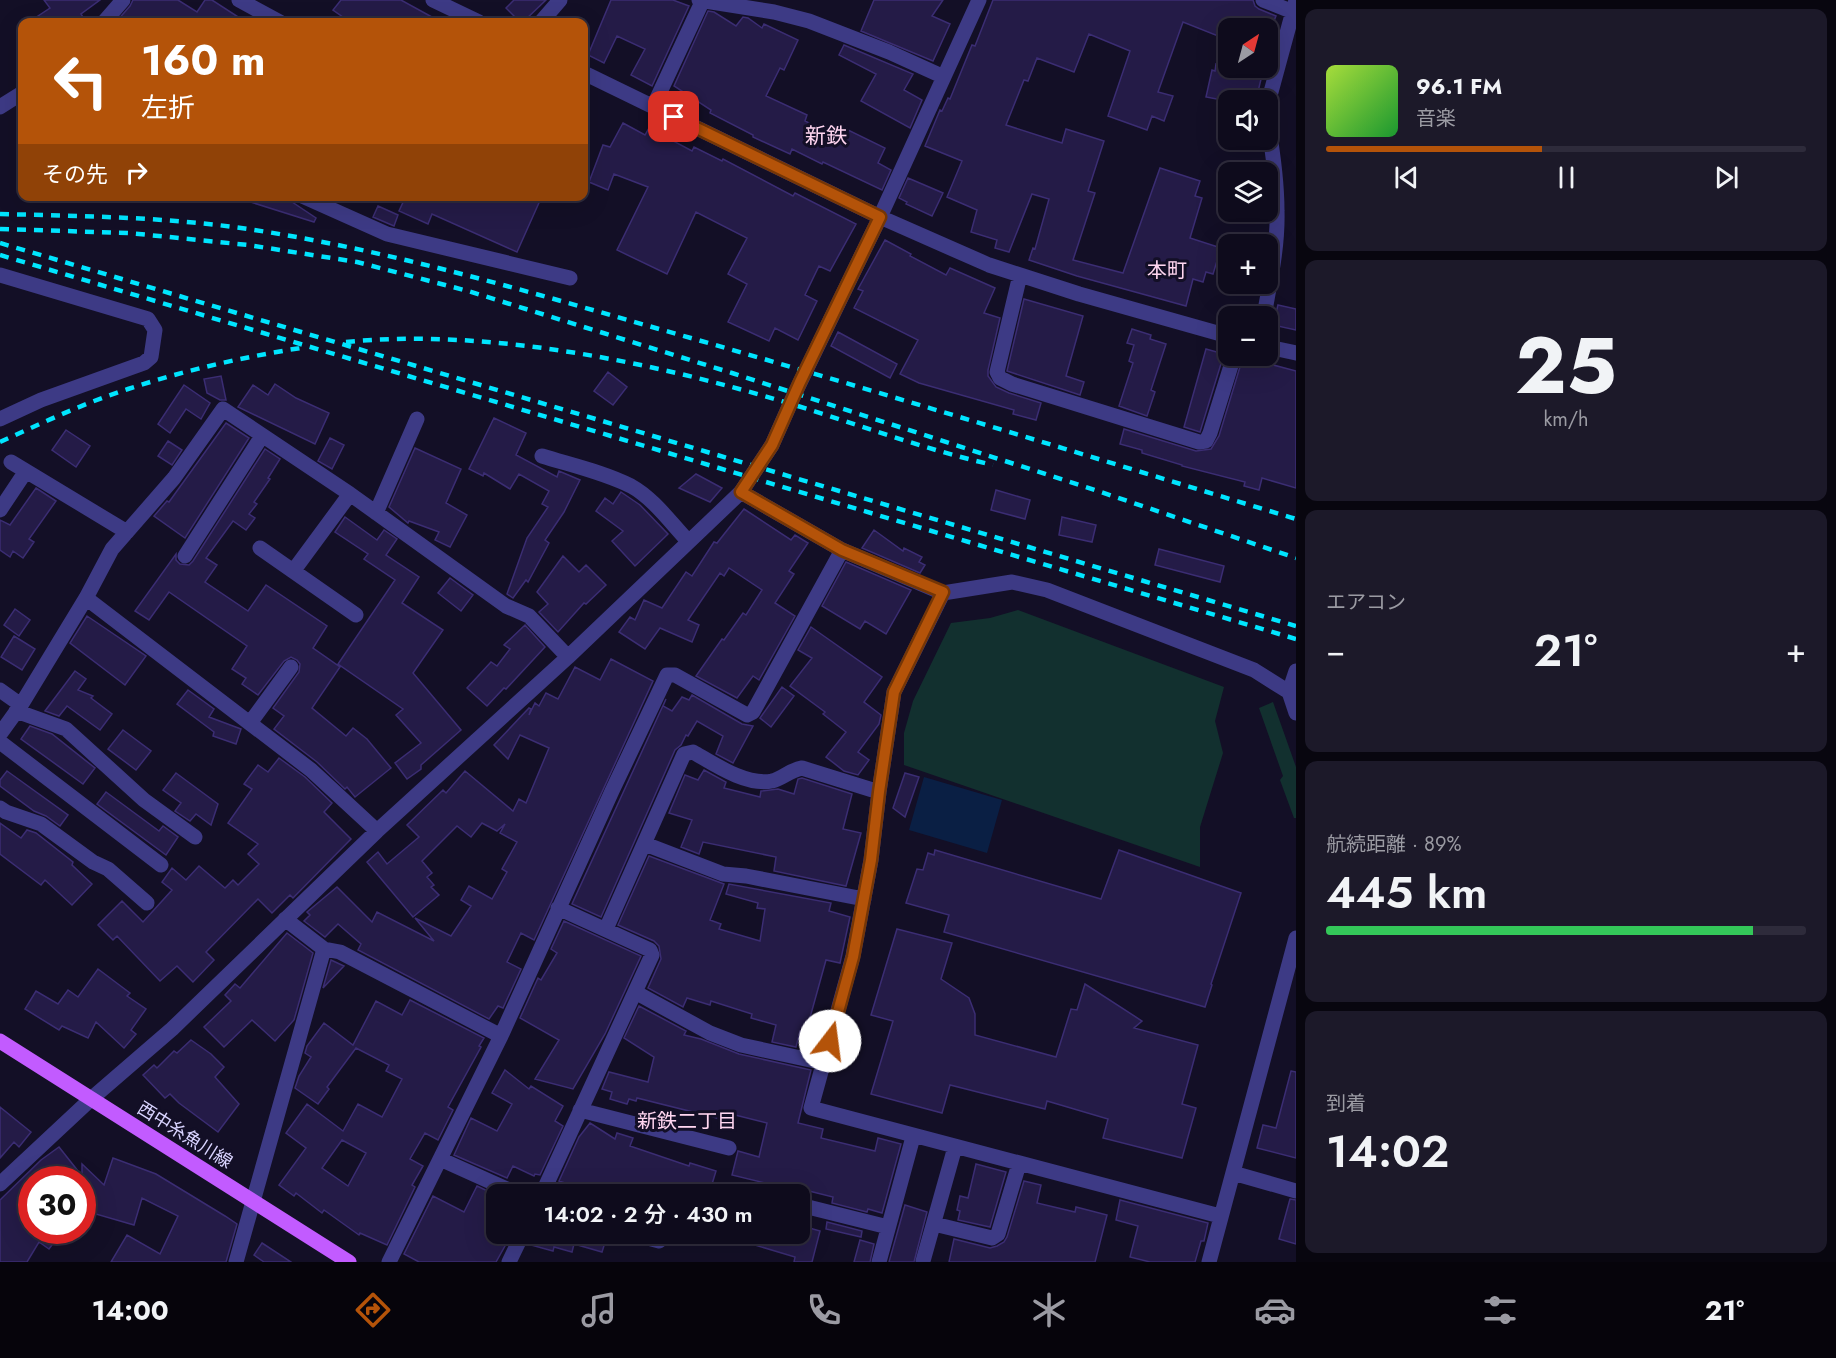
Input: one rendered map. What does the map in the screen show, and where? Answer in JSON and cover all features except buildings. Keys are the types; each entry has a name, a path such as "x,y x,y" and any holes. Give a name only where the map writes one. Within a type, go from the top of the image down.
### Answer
{"main road":[{"name":"西中糸魚川線","path":"0,1041 350,1262"}],"street":[{"path":"107,18 123,0"},
{"path":"239,0 273,18"},
{"path":"433,0 471,18"},
{"path":"544,18 560,0"},
{"path":"0,1184 172,1029 377,831 568,657 741,492 772,445 979,0"},
{"path":"1263,0 1295,8 1272,90"},
{"path":"653,107 700,1 774,12 809,21 870,44 944,77"},
{"path":"588,75 880,217 989,265 1079,294 1218,333"},
{"path":"0,107 18,96"},
{"path":"1266,306 1275,256 1278,211 1273,150"},
{"path":"329,201 387,234 570,278"},
{"path":"0,275 148,319 155,330 151,357 144,363 41,400 0,419"},
{"path":"1020,275 997,372 1000,378 1012,384 1199,442 1206,441 1210,433 1231,366"},
{"path":"1278,348 1296,353"},
{"path":"0,734 19,708 86,598 112,549 174,478 223,409 350,494 506,606 529,616 568,657"},
{"path":"376,513 417,419"},
{"path":"185,556 262,436"},
{"path":"542,456 632,487 653,503 688,542"},
{"path":"11,462 127,532"},
{"path":"0,510 26,471"},
{"path":"741,492 842,550 943,592 1012,582 1047,590 1254,670 1289,692"},
{"path":"294,570 350,494"},
{"path":"260,548 356,615"},
{"path":"389,1262 501,1036 667,675 675,675 747,715 753,712 842,550"},
{"path":"943,592 894,692 871,860 853,957 811,1108 913,1137 1220,1216"},
{"path":"86,598 311,770 377,831"},
{"path":"250,723 291,667"},
{"path":"1296,671 1289,692 1296,713"},
{"path":"0,690 19,708 66,729 144,800 195,837"},
{"path":"0,742 161,865"},
{"path":"606,929 684,754 693,752 731,774 754,780 770,781 783,776 792,769 802,768 879,792"},
{"path":"0,808 41,824 93,862 108,869 147,903"},
{"path":"645,844 723,874 746,876 864,899"},
{"path":"547,1184 652,955 650,950 558,908"},
{"path":"285,919 324,949 340,952 501,1036"},
{"path":"1209,1262 1220,1216 1291,975 1296,938"},
{"path":"236,1262 324,949"},
{"path":"635,992 710,1033 741,1046 824,1063"},
{"path":"580,1110 729,1148"},
{"path":"879,1262 913,1137"},
{"path":"923,1261 955,1147"},
{"path":"440,1159 496,1184"},
{"path":"934,1224 992,1238 998,1234 1019,1164"},
{"path":"1233,1173 1296,1191"},
{"path":"810,1207 888,1227"},
{"path":"509,1262 518,1244"}],"green space":[{"path":"1018,610 1224,687 1215,721 1223,753 1200,827 1200,867 904,765 904,733 913,701 951,623 990,618"},
{"path":"1273,702 1296,767 1296,818 1294,818 1280,780 1283,776 1259,708"}],"water":[{"path":"924,777 1002,800 987,853 909,830"}],"railway":[{"path":"0,214 124,218 217,225 300,238 404,260 506,286 739,352 1296,519"},
{"path":"0,229 129,233 248,245 357,262 468,291 732,373 1095,490 1296,558"},
{"path":"0,243 1296,626"},
{"path":"0,255 1296,639"},
{"path":"346,342 400,339 456,340 512,344 626,362 736,388 916,444 993,465"},
{"path":"0,442 79,407 150,382 217,364 307,347"}],"district":[{"name":"新鉄","path":"826,136"},
{"name":"本町","path":"1167,270"},
{"name":"新鉄二丁目","path":"687,1121"}],"route":[{"path":"674,117 880,217 772,445 741,492 842,550 943,592 894,692 871,860 853,957 830,1041"}]}
